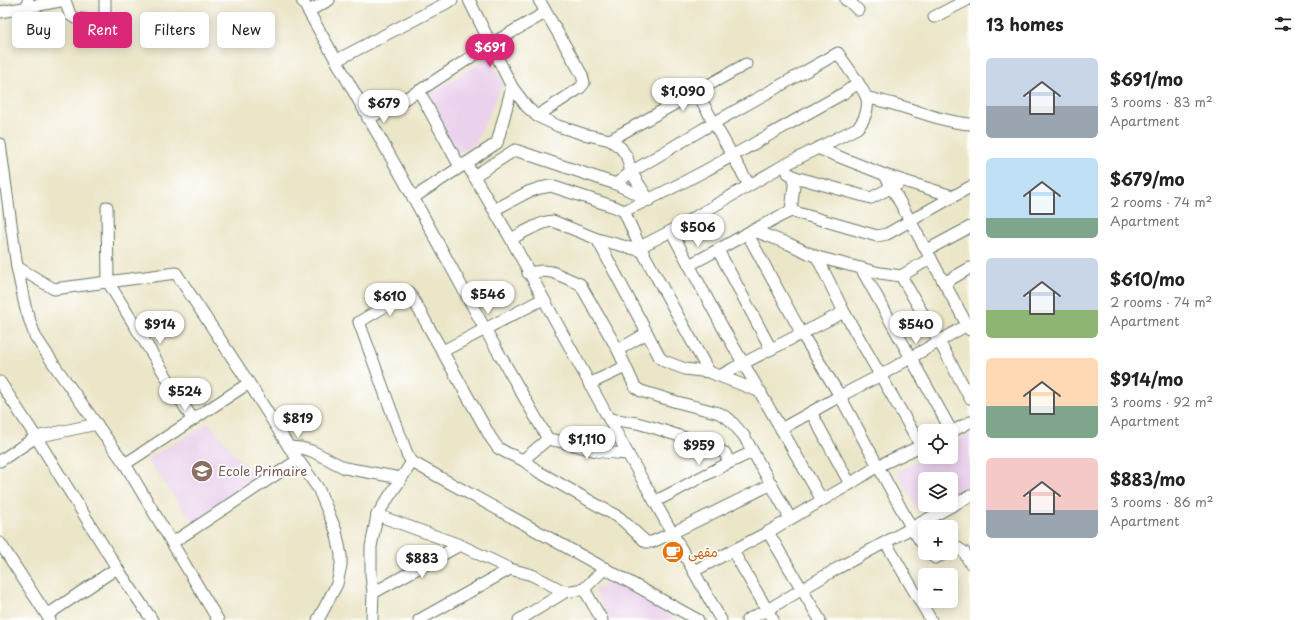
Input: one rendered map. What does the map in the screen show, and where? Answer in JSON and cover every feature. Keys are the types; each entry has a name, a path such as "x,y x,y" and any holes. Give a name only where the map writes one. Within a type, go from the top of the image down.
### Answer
{"street":[{"path":"0,12 28,4 65,0 70,15 74,18 105,23 105,0"},
{"path":"302,0 337,60 368,119 548,439"},
{"path":"309,11 329,0"},
{"path":"337,60 452,0"},
{"path":"469,0 512,88 527,107 537,116 558,126 583,134 610,140 621,148 625,152 632,172 649,200"},
{"path":"537,116 580,88 584,82 582,75 545,13 539,0"},
{"path":"846,0 858,10"},
{"path":"934,17 967,0"},
{"path":"368,119 419,91 491,44 545,13"},
{"path":"510,240 550,221 597,239 641,249 779,168 857,128 862,124 866,112 867,98 838,53 715,122 632,172 616,184"},
{"path":"610,140 746,64"},
{"path":"624,211 649,200 732,155 858,84"},
{"path":"413,198 497,143 512,88"},
{"path":"419,91 463,165 474,176 494,210 589,384 722,620"},
{"path":"696,91 715,122 749,185"},
{"path":"867,98 882,100 928,115 959,123 970,124"},
{"path":"497,143 616,184 649,200"},
{"path":"0,144 17,268 25,306 35,336 125,464 218,620"},
{"path":"817,148 885,175 952,196"},
{"path":"474,176 515,150"},
{"path":"779,168 794,177 871,198 904,181"},
{"path":"781,429 881,375 939,341 969,328 965,310 944,283 885,175"},
{"path":"791,211 794,177"},
{"path":"494,210 534,190 551,186 624,211 641,249 709,372"},
{"path":"689,266 791,211 877,236 887,234 910,219 970,187"},
{"path":"107,207 108,282 193,420"},
{"path":"750,234 789,244 817,257 880,274 901,276 929,254 970,227"},
{"path":"671,231 743,363 822,500"},
{"path":"750,234 802,334 840,396 918,538"},
{"path":"597,239 660,358 685,369 709,372 761,392"},
{"path":"718,250 771,349"},
{"path":"817,257 844,312 918,437"},
{"path":"17,268 54,289 176,273 250,383 289,447 318,488 328,509 336,531 341,565 337,584 318,620"},
{"path":"861,268 947,424"},
{"path":"944,283 970,268"},
{"path":"528,273 542,271 552,272 580,284 618,350 635,387 641,391 719,414 729,419 744,436 790,518"},
{"path":"901,276 970,398"},
{"path":"698,620 412,462 407,454 359,322 409,292 498,448 523,460 539,472 620,518 646,542 652,542 672,533 772,484"},
{"path":"443,351 543,299"},
{"path":"720,376 844,312"},
{"path":"618,350 647,333"},
{"path":"589,384 625,367"},
{"path":"0,382 117,568 152,620"},
{"path":"125,464 250,383"},
{"path":"811,412 850,484"},
{"path":"609,419 637,423 710,446 725,453 729,462"},
{"path":"958,429 970,422"},
{"path":"0,461 36,437 97,424"},
{"path":"548,439 610,453 628,454"},
{"path":"523,460 548,439"},
{"path":"289,447 302,448 312,451 345,468 401,478"},
{"path":"694,571 768,532 878,466 918,447"},
{"path":"656,501 696,481 729,462 752,452"},
{"path":"172,543 298,460"},
{"path":"372,620 372,548 377,515 412,462"},
{"path":"747,620 911,527 970,496"},
{"path":"377,515 460,545 510,569 532,575 565,592"},
{"path":"768,532 820,620"},
{"path":"886,542 931,620"},
{"path":"0,543 48,618 117,568"},
{"path":"373,593 460,545"},
{"path":"958,548 964,552 970,563"},
{"path":"733,551 773,620"},
{"path":"519,620 565,592 584,589 605,568"},
{"path":"418,620 510,569"},
{"path":"584,589 602,620"}],"shaded area":[{"path":"489,57 503,83 475,144 456,154 425,97"},
{"name":"Ecole Primaire","path":"209,423 259,482 193,522 147,459"},
{"path":"970,434 970,484 958,490 958,472 918,472 918,510 897,472 918,461 918,464 958,464 958,440"},
{"path":"613,582 677,620 610,620 594,590"}],"place":[{"name":"Ecole Primaire","path":"202,471"},
{"name":"مقهى","path":"673,552"}]}
